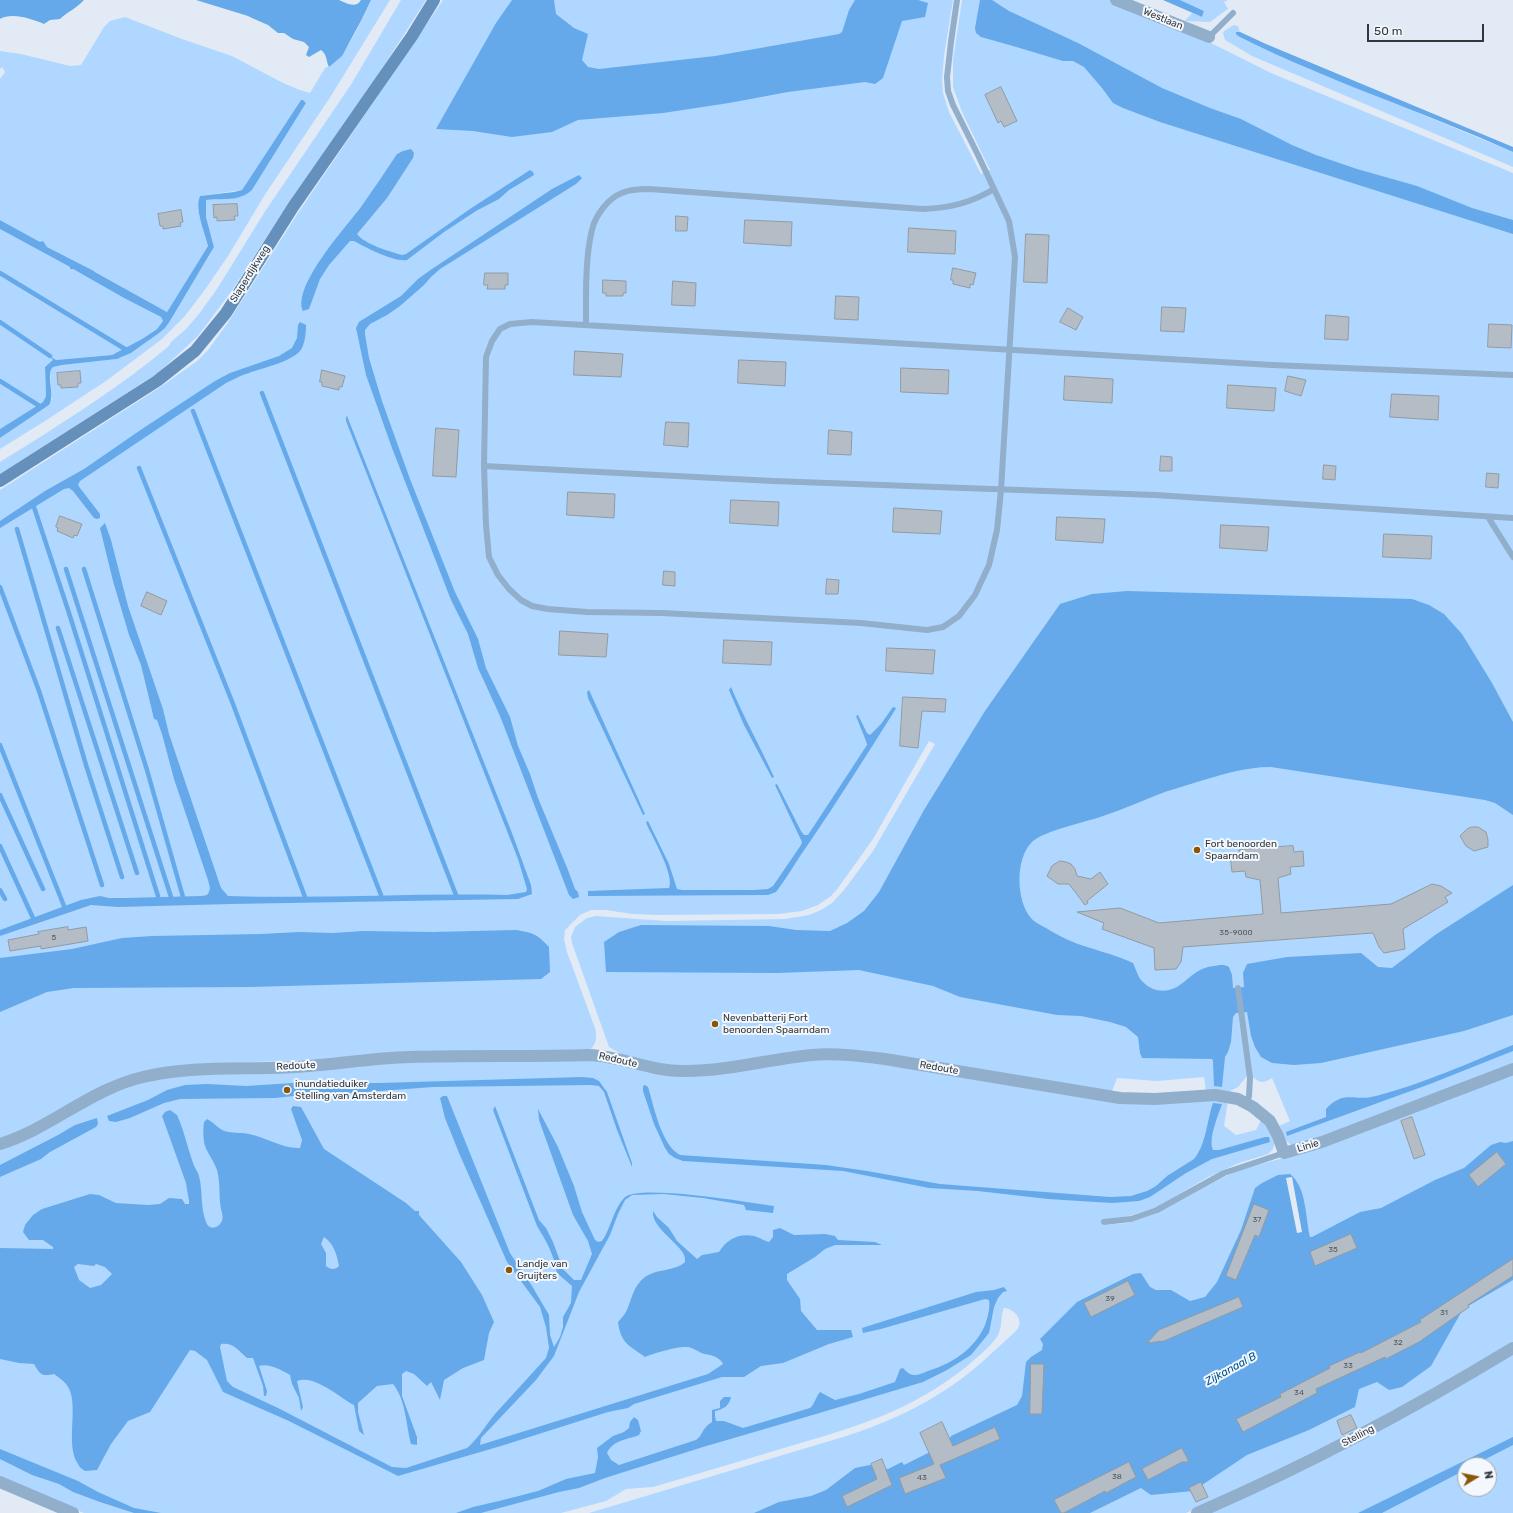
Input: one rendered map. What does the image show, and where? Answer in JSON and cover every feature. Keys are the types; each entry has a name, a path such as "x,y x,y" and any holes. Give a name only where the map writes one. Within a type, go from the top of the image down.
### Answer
{"street":[{"name":"Slaperdijkweg","path":"0,481 157,381 195,351 226,313 293,207 412,36 434,0"},
{"name":"Westlaan","path":"1116,0 1209,37"},
{"name":"Redoute","path":"0,1144 53,1120 102,1092 130,1080 156,1074 221,1068 316,1066 373,1058 410,1056 603,1055 658,1069 683,1072 724,1068 813,1055 853,1055 909,1062 1120,1098 1155,1099 1215,1095 1229,1097 1247,1103 1270,1121 1275,1129 1284,1153"},
{"name":"Linie","path":"1284,1153 1322,1142 1513,1069"},
{"name":"Stelling","path":"1197,1513 1324,1454 1439,1393 1513,1348"},
{"path":"0,1482 73,1513"}],"lane":[{"path":"958,0 950,49 947,77 948,91 952,106 1009,221 1015,257 1009,349 1001,490 997,530 989,564 975,594 958,616 943,627 927,630 861,623 662,613 587,612 548,609 532,606 521,600 509,589 498,575 489,557 486,525 484,466 486,357 492,341 500,329 510,324 532,322 1009,349 1272,365 1513,375"},
{"path":"1209,37 1233,13"},
{"path":"586,325 589,252 592,229 610,200 621,193 636,189 649,188 923,209 944,208 967,203 994,189"},
{"path":"484,466 773,482 1155,495 1513,518"},
{"path":"1488,517 1513,557"},
{"path":"1238,988 1250,1078 1247,1103"},
{"name":"Linie","path":"1104,1222 1127,1220 1157,1210 1224,1173 1284,1153"}],"shaded area":[{"path":"371,0 390,0 331,96 266,193 228,256 184,317 162,339 106,381 0,449 0,438 49,405 52,399 50,373 53,367 117,359 131,353 148,341 170,321 214,247 206,217 206,200 241,196 252,190 306,103 301,100 242,190 200,196 198,201 199,214 208,246 167,312 92,270 47,247 43,242 40,242 0,220 0,79 5,72 2,67 0,69 0,51 21,54 70,66 81,65 104,27 110,21 125,17 232,56 283,83 310,93 325,68 332,64 346,49"},
{"path":"401,0 426,0 374,81 288,204 233,289 198,336 158,373 0,474 0,462 108,393 169,346 171,342 186,329 199,314 217,289 264,213 352,83"},
{"path":"443,0 953,0 944,56 942,81 943,93 949,112 981,174 990,170 962,112 953,87 953,60 962,0 1111,0 1207,41 1271,73 1513,173 1513,1064 1321,1138 1291,1145 1283,1138 1279,1126 1290,1121 1272,1078 1265,1082 1261,1082 1247,1076 1238,1087 1230,1091 1230,1093 1206,1091 1204,1077 1157,1081 1117,1078 1111,1094 871,1053 676,1067 625,1056 609,1047 572,943 571,937 575,927 587,918 596,916 666,921 785,919 809,915 821,910 832,903 844,890 873,851 935,744 929,741 873,839 838,888 831,896 818,905 802,911 779,914 660,915 591,910 580,915 565,930 564,939 567,952 595,1028 596,1040 594,1046 589,1051 253,1062 167,1067 57,1113 0,1140 0,490 162,386 197,361 208,350 227,324 298,213"},
{"path":"1180,0 1228,0 1224,2 1228,9 1210,22 1185,21 1192,13 1202,17 1204,11"},
{"path":"1234,25 1238,26 1240,32 1236,34 1316,71 1513,152 1513,167 1252,56 1225,40 1223,33 1224,31"},
{"path":"0,229 70,267 70,269 73,269 161,317 163,321 157,329 142,339 112,355 56,360 53,358 53,361 45,367 46,396 43,402 0,429"},
{"path":"842,1058 1031,1087 1228,1101 1224,1126 1236,1135 1256,1130 1262,1118 1275,1141 1273,1149 1268,1154 1239,1163 1208,1177 1157,1207 1129,1216 1103,1220 1101,1221 1103,1225 1128,1223 1159,1212 1239,1170 1294,1155 1513,1073 1513,1343 1389,1415 1220,1498 1186,1513 589,1513 843,1437 872,1427 914,1408 961,1379 986,1359 1016,1331 1019,1327 1018,1316 1012,1311 1004,1308 1000,1332 988,1348 945,1383 902,1407 880,1417 833,1433 653,1487 626,1489 606,1501 561,1513 84,1513 0,1477 0,1148 99,1098 150,1078 375,1062 599,1060 634,1067 768,1065"},
{"path":"1513,1354 1513,1513 1205,1513"}],"water":[{"path":"0,0 84,0 60,19 50,20 44,24 28,18 16,16 0,19"},
{"path":"196,0 339,0 354,5 359,3 361,0 371,0 342,56 329,67 321,50 309,57 306,55 309,47 304,42 293,39 284,33 278,33 268,25 248,16"},
{"path":"512,0 554,0 556,14 574,28 588,34 582,60 588,67 599,69 715,56 839,34 842,32 849,10 855,0 918,0 928,3 925,17 902,21 883,78 875,84 865,82 788,92 663,113 578,120 552,132 512,137 473,131 436,129 496,23"},
{"path":"980,0 992,0 1009,11 1078,43 1162,88 1241,119 1292,145 1316,155 1357,169 1417,186 1472,208 1513,220 1513,234 1160,122 1123,108 1113,103 1084,67 1073,61 1063,61 981,37 976,33 975,28"},
{"path":"1163,0 1180,0 1204,11 1202,17"},
{"path":"1236,32 1240,32 1513,147 1513,152 1340,82 1238,36"},
{"path":"301,100 306,103 252,190 247,194 236,198 206,200 206,217 214,247 165,328 131,353 117,359 53,367 50,375 51,401 49,405 0,438 0,429 43,402 46,396 45,367 53,360 50,356 56,360 112,355 157,329 163,321 161,317 73,269 70,269 70,267 0,229 0,220 40,242 43,241 47,247 94,271 167,312 208,246 199,214 198,201 200,196 242,190"},
{"path":"411,149 414,153 413,158 387,198 357,234 360,238 371,244 402,255 406,254 470,209 530,170 534,175 509,190 499,199 476,211 444,232 407,260 388,257 354,241 350,241 329,265 320,279 309,309 303,311 302,300 305,287 322,257 361,207 397,154"},
{"path":"579,175 582,178 576,184 440,269 400,306 370,324 365,330 369,358 382,401 410,479 455,592 478,639 486,668 510,717 518,746 538,798 575,889 578,892 579,897 573,899 569,895 500,716 478,668 468,634 451,600 392,448 366,375 356,328 359,322 401,296 418,279 429,271 552,189"},
{"path":"300,322 306,325 304,342 300,351 295,355 282,362 243,375 226,383 80,481 78,485 100,514 100,518 94,518 69,488 64,489 0,528 0,521 45,491 84,469 215,381 230,373 279,356 292,348 297,338 298,325"},
{"path":"347,416 512,833 531,885 532,894 518,899 118,907 91,905 0,936 0,930 81,900 100,896 109,898 125,898 202,896 207,895 209,892 210,888 208,880 174,779 162,734 157,720 154,719 141,665 129,635 113,581 100,528 105,523 111,540 128,606 163,709 169,734 221,888 228,896 298,897 507,895 526,892 527,889 518,859 346,421"},
{"path":"1127,591 1412,599 1429,605 1444,614 1462,634 1492,683 1513,722 1513,815 1495,803 1485,800 1271,767 1261,767 1232,772 1166,792 1110,814 1045,834 1032,842 1026,849 1020,869 1020,891 1022,901 1031,918 1038,924 1071,941 1133,963 1141,980 1155,990 1164,991 1173,989 1203,969 1222,965 1229,967 1232,975 1233,988 1244,987 1243,973 1247,964 1287,957 1361,953 1378,967 1392,968 1435,935 1513,885 1513,1015 1464,1031 1321,1063 1294,1065 1272,1063 1261,1057 1251,1036 1247,1012 1236,1013 1233,1017 1231,1042 1225,1057 1222,1087 1214,1086 1212,1059 1142,1058 1138,1037 1126,1027 1081,1016 1057,1015 960,997 933,986 859,970 777,973 606,972 604,942 619,932 641,925 769,926 796,930 830,931 847,923 864,911 879,892 924,810 985,711 1060,604 1092,594"},
{"path":"731,687 774,777 772,778 744,725 729,690"},
{"path":"589,690 645,814 643,815 588,698 587,692"},
{"path":"893,707 896,708 895,710 776,892 768,895 588,896 588,891 669,888 669,875 658,847 647,825 646,822 648,821 669,864 677,889 754,890 768,889 773,886 802,842 775,785 777,784 801,831 804,835 808,835 867,745 856,716 858,715 867,733 870,735 881,724"},
{"path":"516,930 534,934 549,947 550,972 541,979 250,987 74,988 47,992 0,1012 0,958 72,949 122,938 299,932 333,933 363,931 433,932"},
{"path":"1513,1045 1513,1051 1430,1084 1287,1136 1286,1132 1326,1117 1326,1109 1338,1099 1376,1096 1411,1086"},
{"path":"582,1077 593,1078 599,1081 607,1092 632,1163 632,1167 604,1092 599,1086 591,1085 433,1087 275,1098 180,1099 164,1103 130,1118 116,1122 109,1121 107,1116 148,1100 167,1090 185,1085 207,1084 246,1086 324,1081 380,1083"},
{"path":"645,1085 648,1087 663,1134 673,1150 680,1155 826,1165 940,1184 1110,1197 1131,1196 1147,1191 1156,1186 1167,1176 1194,1159 1204,1140 1213,1103 1222,1104 1213,1134 1213,1150 1219,1150 1265,1137 1269,1137 1270,1142 1212,1159 1186,1173 1150,1197 1139,1201 1112,1203 1048,1199 978,1191 929,1188 843,1171 683,1161 669,1154 665,1148 654,1124 643,1091 643,1086"},
{"path":"447,1096 510,1253 549,1315 550,1335 554,1347 560,1337 563,1327 563,1317 571,1303 572,1286 557,1273 552,1254 537,1226 493,1110 495,1106 539,1220 546,1228 553,1242 563,1269 574,1280 581,1280 592,1254 588,1241 573,1215 539,1120 538,1109 558,1147 574,1186 582,1212 595,1240 598,1242 602,1241 605,1236 620,1203 624,1198 633,1194 649,1192 695,1195 774,1206 773,1213 746,1210 744,1205 703,1198 664,1194 632,1195 625,1200 610,1235 579,1292 554,1356 536,1380 481,1438 480,1445 708,1374 723,1364 715,1357 687,1347 666,1350 645,1357 630,1346 621,1335 618,1322 626,1312 638,1284 650,1274 676,1267 685,1262 684,1255 680,1248 656,1222 653,1217 653,1211 669,1228 677,1241 697,1259 702,1255 719,1252 730,1240 738,1236 749,1235 769,1242 773,1237 773,1230 780,1228 794,1235 825,1234 835,1236 838,1240 875,1242 882,1245 835,1245 825,1249 787,1274 787,1280 800,1299 801,1311 817,1330 851,1330 853,1337 829,1344 783,1363 761,1366 744,1377 722,1377 634,1404 628,1408 608,1412 501,1446 398,1476 289,1421 223,1392 207,1360 195,1351 190,1350 150,1412 128,1421 111,1444 97,1470 85,1471 81,1468 74,1456 72,1445 72,1401 70,1391 66,1384 54,1374 41,1374 34,1364 0,1359 0,1248 53,1249 53,1247 43,1240 29,1240 23,1232 25,1225 33,1215 42,1209 90,1194 99,1195 116,1203 148,1205 160,1204 169,1198 182,1199 185,1204 189,1204 186,1183 162,1116 165,1112 170,1110 177,1115 198,1174 201,1187 203,1211 208,1226 214,1228 220,1224 223,1217 217,1170 204,1143 204,1122 207,1119 225,1131 249,1134 287,1147 300,1148 302,1140 291,1109 293,1106 301,1107 324,1149 406,1203 415,1211 419,1211 419,1215 461,1262 482,1295 494,1322 489,1333 484,1360 463,1368 444,1380 440,1400 431,1382 427,1386 414,1374 406,1371 402,1374 402,1396 417,1437 417,1445 411,1444 401,1397 393,1384 377,1386 358,1403 358,1412 364,1435 359,1431 354,1405 319,1383 304,1380 297,1381 303,1407 301,1411 299,1398 292,1384 290,1375 271,1366 263,1365 259,1366 267,1391 266,1396 264,1396 263,1386 253,1358 247,1358 229,1344 221,1344 220,1347 227,1381 233,1387 278,1408 392,1467 406,1468 467,1448 471,1445 495,1414 546,1358 549,1348 546,1327 540,1307 507,1262 459,1153 445,1118 440,1098","holes":["324,1237 333,1246 336,1254 339,1266 334,1269 326,1266 326,1253 321,1244","78,1264 94,1266 96,1264 105,1267 112,1274 101,1285 90,1288 79,1280 74,1267"]},
{"path":"97,1118 98,1124 96,1127 50,1152 41,1159 0,1177 0,1165 75,1125"},
{"name":"Zijkanaal B","path":"1513,1141 1513,1280 1463,1309 1431,1366 1402,1387 1389,1390 1377,1382 1359,1389 1355,1407 1309,1430 1247,1455 1193,1491 1151,1495 1141,1488 1090,1513 754,1513 779,1502 811,1496 826,1490 855,1468 870,1465 888,1469 902,1462 904,1465 948,1443 951,1436 1017,1405 1022,1396 1026,1362 1042,1350 1043,1344 1040,1339 1077,1302 1133,1274 1141,1273 1150,1287 1156,1290 1171,1290 1190,1301 1205,1297 1217,1282 1241,1230 1255,1188 1278,1175 1290,1174 1300,1187 1310,1237 1312,1237 1360,1212 1381,1208 1435,1180 1464,1168 1491,1145 1500,1142 1506,1143"},
{"path":"1004,1287 1007,1291 1003,1292 998,1298 994,1307 989,1333 971,1355 947,1370 923,1382 703,1447 605,1478 579,1488 481,1513 456,1513 473,1507 538,1491 566,1479 595,1473 598,1457 597,1448 613,1436 624,1432 629,1428 630,1422 634,1417 638,1420 641,1431 639,1435 616,1443 607,1453 611,1460 619,1465 696,1440 712,1422 712,1410 720,1408 720,1401 724,1397 731,1397 726,1407 715,1411 716,1421 724,1421 743,1428 810,1408 820,1392 835,1400 895,1382 900,1369 903,1368 909,1374 914,1375 921,1374 948,1363 966,1351 980,1335 988,1315 989,1300 985,1299 863,1333 862,1328 976,1292"},
{"path":"1513,1437 1513,1445 1490,1457 1472,1457"},
{"path":"0,1449 78,1481 98,1492 134,1508 161,1513 134,1513 73,1492 59,1484 32,1475 0,1459"},
{"path":"1457,1464 1457,1474 1382,1513 1358,1513"}],"pier":[{"path":"1292,1177 1302,1232 1297,1233 1286,1178"}],"building":[{"path":"1001,87 1017,121 1004,127 1001,121 998,123 985,95"},
{"path":"237,204 238,216 234,216 235,220 217,221 217,217 214,218 213,205"},
{"path":"181,210 183,222 180,223 181,226 163,229 163,226 160,226 158,214"},
{"path":"676,216 688,217 687,231 676,231"},
{"path":"745,220 792,222 791,246 744,243"},
{"path":"909,228 956,231 955,254 908,252"},
{"path":"1026,234 1049,235 1047,283 1024,282"},
{"path":"953,268 976,273 973,285 970,284 970,288 953,284 953,280 951,280"},
{"path":"485,273 508,273 508,285 505,285 505,289 487,289 488,285 484,285"},
{"path":"603,280 626,281 626,293 623,293 623,296 606,296 606,293 603,293"},
{"path":"673,281 696,283 695,306 672,305"},
{"path":"836,296 859,297 858,320 835,319"},
{"path":"1162,307 1186,308 1184,332 1161,331"},
{"path":"1068,308 1083,317 1076,330 1060,322"},
{"path":"1326,315 1349,317 1348,340 1325,339"},
{"path":"1489,324 1512,325 1511,348 1488,347"},
{"path":"575,351 623,354 621,377 574,375"},
{"path":"739,360 786,362 785,386 738,383"},
{"path":"901,368 949,370 948,394 901,392"},
{"path":"322,370 345,376 342,387 339,387 339,390 322,386 322,382 320,382"},
{"path":"80,371 81,383 78,383 78,387 61,388 61,385 58,385 57,373"},
{"path":"1065,376 1113,379 1112,403 1064,400"},
{"path":"1288,376 1306,380 1301,396 1285,391"},
{"path":"1228,385 1276,388 1274,411 1227,408"},
{"path":"1392,394 1439,396 1438,420 1390,417"},
{"path":"666,422 689,423 688,447 664,445"},
{"path":"436,428 459,430 456,477 433,476"},
{"path":"829,430 852,432 851,455 828,454"},
{"path":"1161,456 1172,457 1172,471 1160,471"},
{"path":"1324,465 1336,466 1335,480 1323,479"},
{"path":"1487,473 1499,474 1498,488 1486,487"},
{"path":"568,492 615,494 614,518 567,515"},
{"path":"731,500 779,502 778,526 730,523"},
{"path":"894,508 942,511 940,534 893,532"},
{"path":"60,516 82,524 77,536 74,535 73,538 57,531 58,528 56,527"},
{"path":"1057,517 1105,519 1103,543 1056,540"},
{"path":"1221,525 1269,527 1267,551 1220,548"},
{"path":"1384,534 1432,536 1431,559 1383,557"},
{"path":"664,571 675,572 675,586 663,585"},
{"path":"827,579 839,580 838,594 826,594"},
{"path":"147,592 167,601 161,615 141,606"},
{"path":"560,631 608,634 606,657 559,655"},
{"path":"724,640 772,642 771,665 723,663"},
{"path":"887,648 935,650 933,674 886,671"},
{"path":"903,697 946,699 945,712 922,711 918,748 900,746"},
{"path":"1478,827 1486,832 1488,847 1474,851 1466,846 1460,836 1467,829"},
{"path":"1293,846 1294,852 1303,851 1304,866 1290,867 1291,874 1278,878 1281,913 1391,904 1432,884 1441,886 1452,893 1445,897 1448,902 1403,929 1405,949 1384,953 1379,947 1373,933 1183,947 1181,962 1176,969 1155,970 1154,948 1102,929 1104,923 1077,912 1120,908 1159,923 1263,914 1260,880 1246,877 1245,871 1232,872 1230,856 1239,855 1239,850"},
{"path":"1060,861 1071,864 1075,869 1077,876 1091,879 1100,872 1108,884 1087,901 1088,903 1085,905 1069,884 1058,884 1047,876 1052,866"},
{"path":"68,927 68,930 86,927 88,941 41,949 41,946 10,951 8,940 39,934 38,932"},
{"path":"1412,1117 1425,1155 1414,1159 1401,1121"},
{"path":"1497,1152 1506,1164 1478,1187 1469,1175"},
{"path":"1254,1204 1269,1210 1259,1237 1255,1235 1236,1280 1226,1276"},
{"path":"1351,1234 1357,1248 1315,1266 1310,1252"},
{"path":"1513,1259 1513,1276 1468,1305 1469,1307 1419,1342 1386,1359 1385,1357 1316,1389 1317,1393 1243,1432 1236,1419 1281,1397 1280,1394 1330,1368 1329,1366 1360,1352 1361,1353 1421,1322 1420,1320"},
{"path":"1128,1281 1135,1295 1091,1317 1084,1303"},
{"path":"1239,1297 1243,1307 1164,1341 1147,1343 1159,1330"},
{"path":"1031,1364 1044,1364 1042,1414 1030,1414"},
{"path":"1351,1415 1357,1428 1342,1435 1337,1421"},
{"path":"942,1422 953,1446 995,1427 1000,1439 940,1465 946,1478 905,1494 899,1478 934,1464 920,1433"},
{"path":"1182,1448 1189,1462 1182,1462 1148,1480 1142,1469"},
{"path":"882,1459 892,1485 847,1507 842,1496 877,1479 871,1464"},
{"path":"1129,1462 1136,1477 1106,1493 1105,1491 1064,1513 1061,1513 1054,1500"},
{"path":"1201,1482 1208,1497 1196,1502 1189,1488"}],"waterway":[{"path":"0,273 125,349"},
{"path":"0,322 50,356"},
{"path":"0,381 38,405"},
{"path":"262,393 456,895"},
{"path":"193,411 381,895"},
{"path":"139,468 233,704 305,897"},
{"path":"34,507 158,896"},
{"path":"17,529 86,765 122,877"},
{"path":"66,569 171,897"},
{"path":"84,569 147,770 183,897"},
{"path":"0,587 39,691 102,885"},
{"path":"58,628 137,873"},
{"path":"0,745 64,906"},
{"path":"0,795 43,889"},
{"path":"0,846 33,918"},
{"path":"0,890 5,899"}],"place":[{"name":"Fort benoorden Spaarndam","path":"1197,850"},
{"name":"Nevenbatterij Fort benoorden Spaarndam","path":"715,1024"},
{"name":"inundatieduiker Stelling van Amsterdam","path":"287,1090"},
{"name":"Landje van Gruijters","path":"509,1270"}]}
